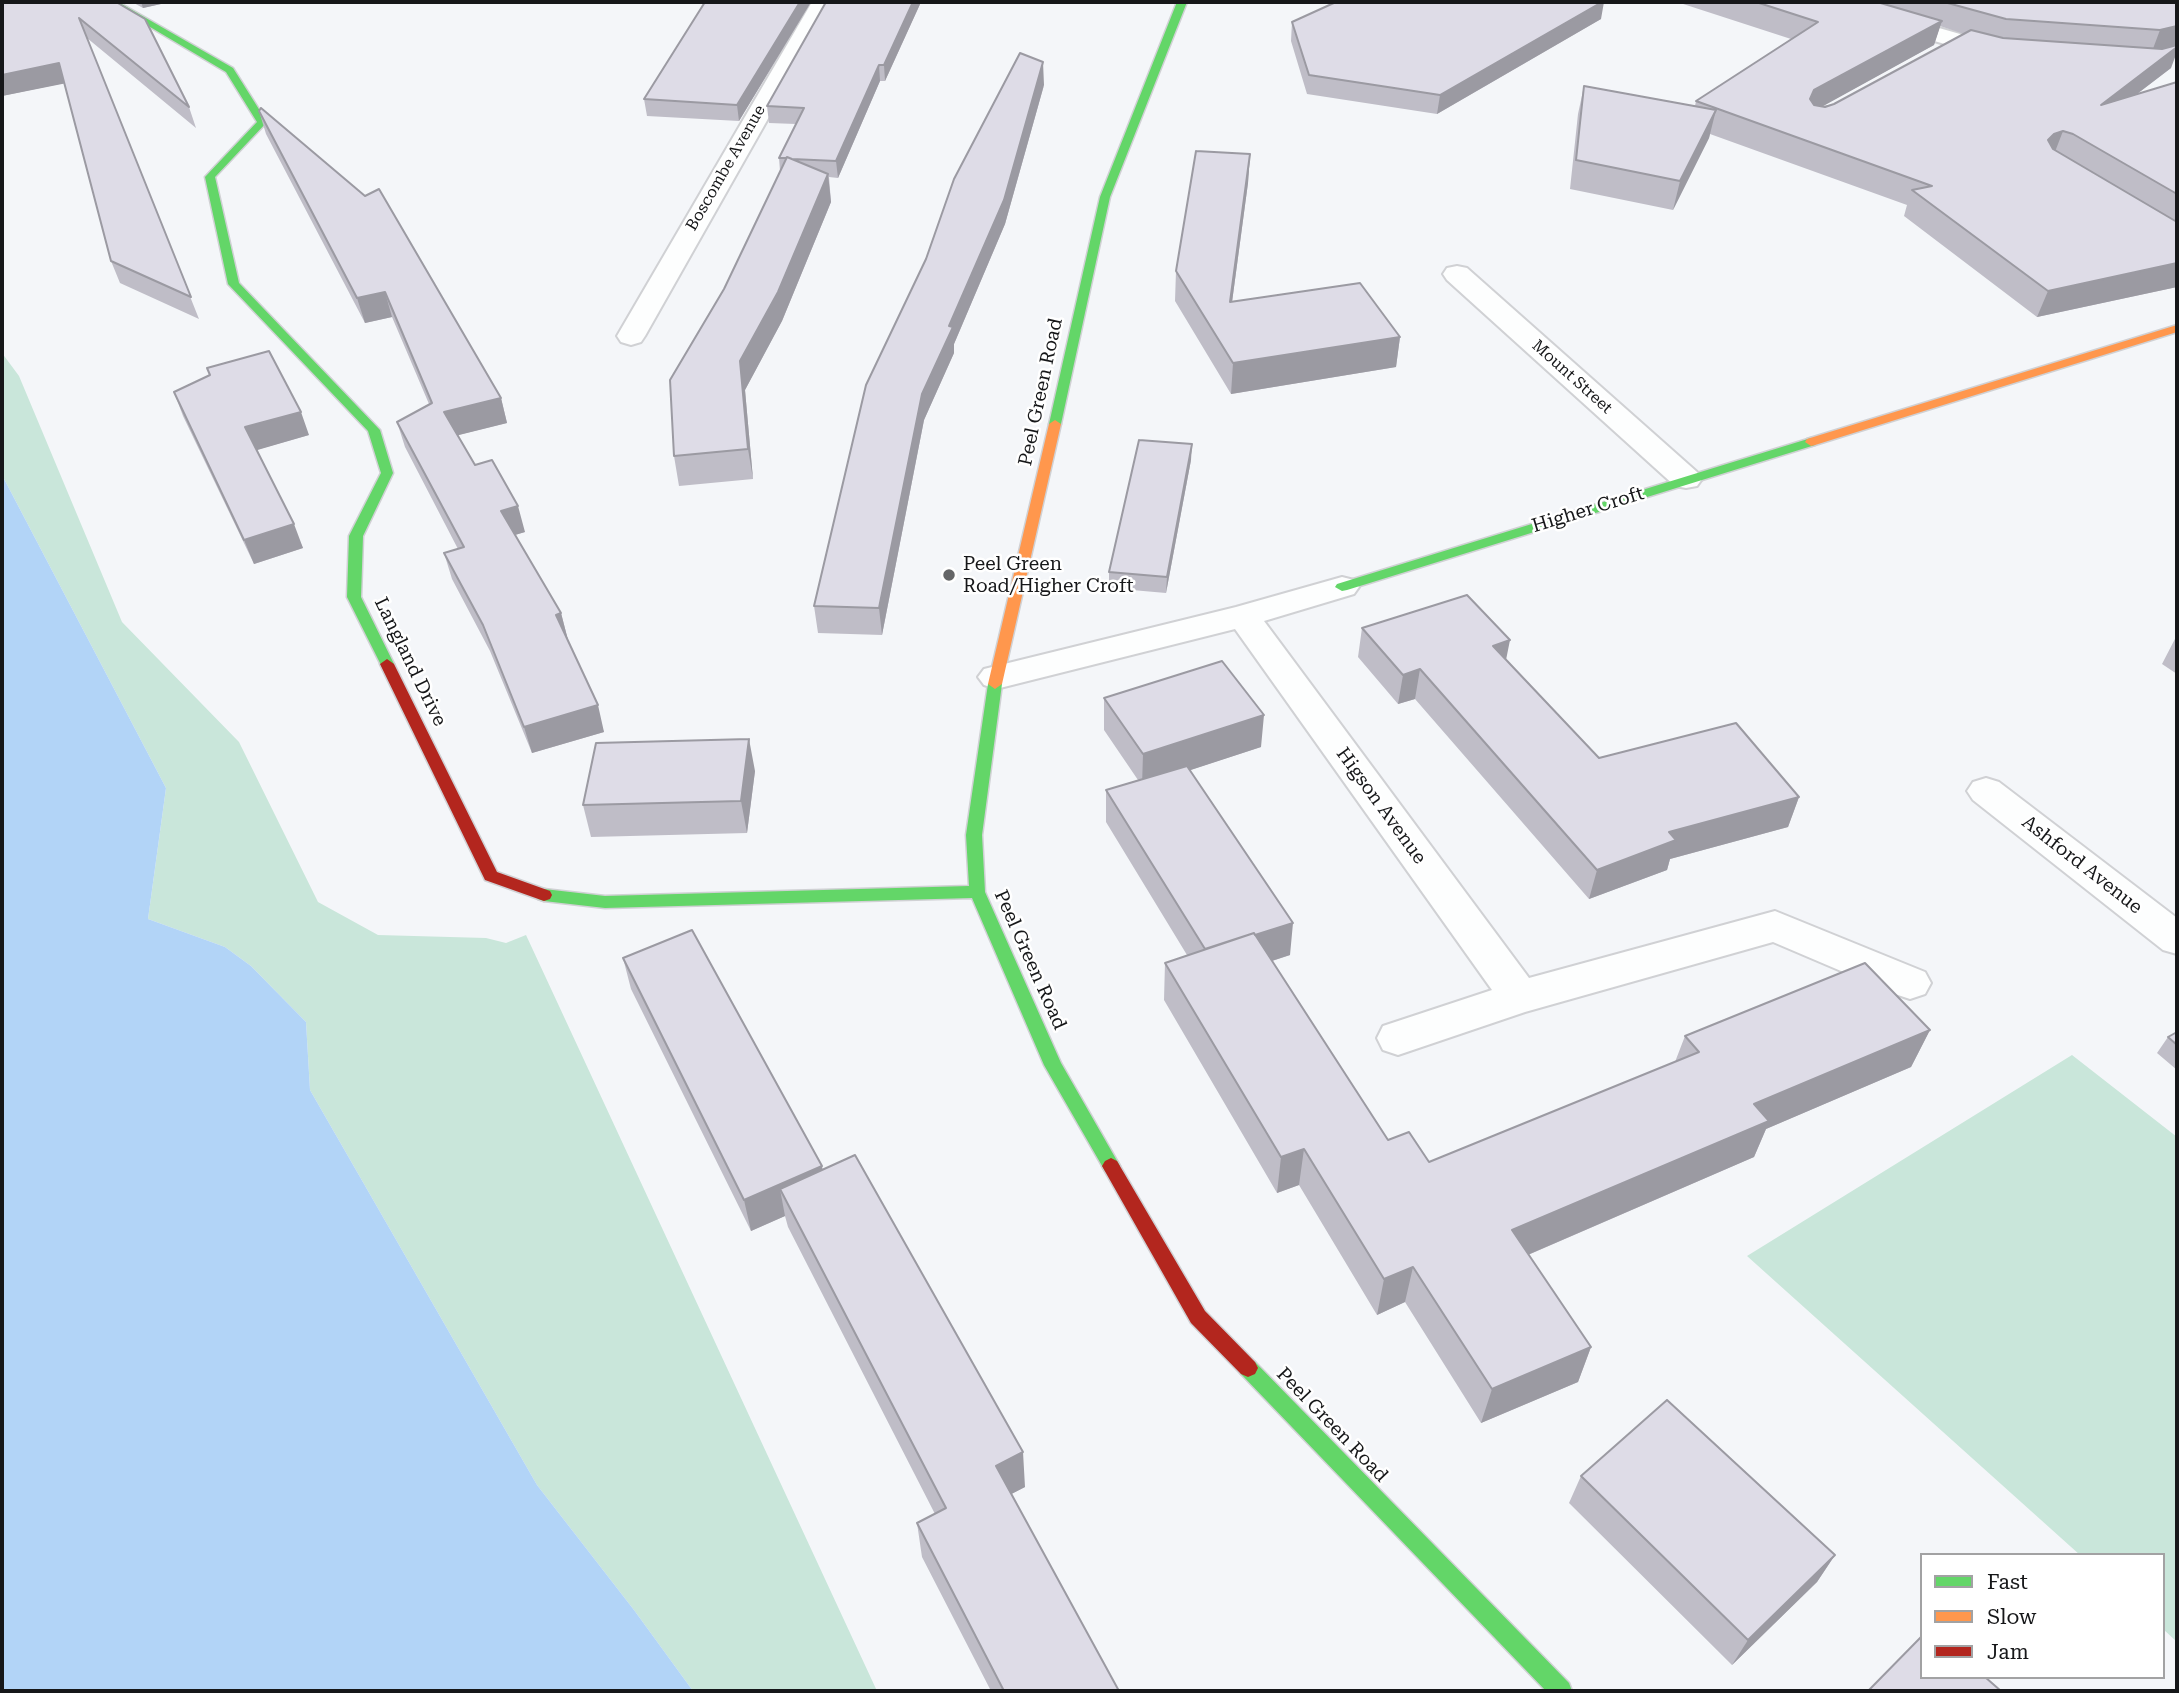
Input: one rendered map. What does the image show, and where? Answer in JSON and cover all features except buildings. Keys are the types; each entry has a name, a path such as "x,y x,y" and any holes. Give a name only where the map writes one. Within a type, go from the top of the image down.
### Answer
{"street":[{"name":"Langland Drive","path":"112,2 230,70 262,122 210,177 234,284 374,430 387,473 356,536 354,597 491,876 541,895 605,902 976,892"},
{"name":"Boscombe Avenue","path":"631,335 823,2"},
{"name":"Peel Green Road","path":"1182,2 1105,197 1026,557 996,677 974,835 976,892 1053,1065 1198,1317 1561,1691"},
{"path":"1825,2 1995,53 2021,55"},
{"path":"1938,56 1962,42"},
{"name":"Mount Street","path":"1457,274 1686,479"},
{"name":"Higher Croft","path":"996,677 1243,615 1342,587 2177,328"},
{"name":"Higson Avenue","path":"1243,615 1520,997"},
{"name":"Ashford Avenue","path":"1986,791 2177,939"},
{"path":"1398,1038 1520,997 1775,926 1910,982"}],"green space":[{"path":"2,353 19,376 122,622 239,742 318,902 378,935 486,938 506,943 526,935 877,1691 693,1691 537,1485 310,1090 306,1022 251,966 225,947 148,919 166,788 2,475"},
{"path":"2072,1055 2177,1137 2177,1642 2165,1631 2165,1553 2078,1553 1747,1256"}],"water":[{"path":"2,475 166,788 148,919 225,947 251,966 306,1022 310,1090 537,1485 693,1691 2,1691"}],"traffic: fast":[{"path":"112,2 230,70 262,122 210,177 234,284 374,430 387,473 356,536 354,597 387,664"},
{"path":"1055,424 1105,197 1182,2"},
{"path":"1342,587 1811,442"},
{"path":"995,684 974,835 977,892 1053,1065 1111,1166"},
{"path":"544,895 605,902 977,892"},
{"path":"1248,1368 1561,1691"}],"traffic: slow":[{"path":"1811,442 2177,328"},
{"path":"995,684 1055,424"}],"traffic: jam":[{"path":"387,664 491,876 544,895"},
{"path":"1111,1166 1198,1317 1248,1368"}],"place":[{"name":"Peel Green Road/Higher Croft","path":"949,575"}]}
